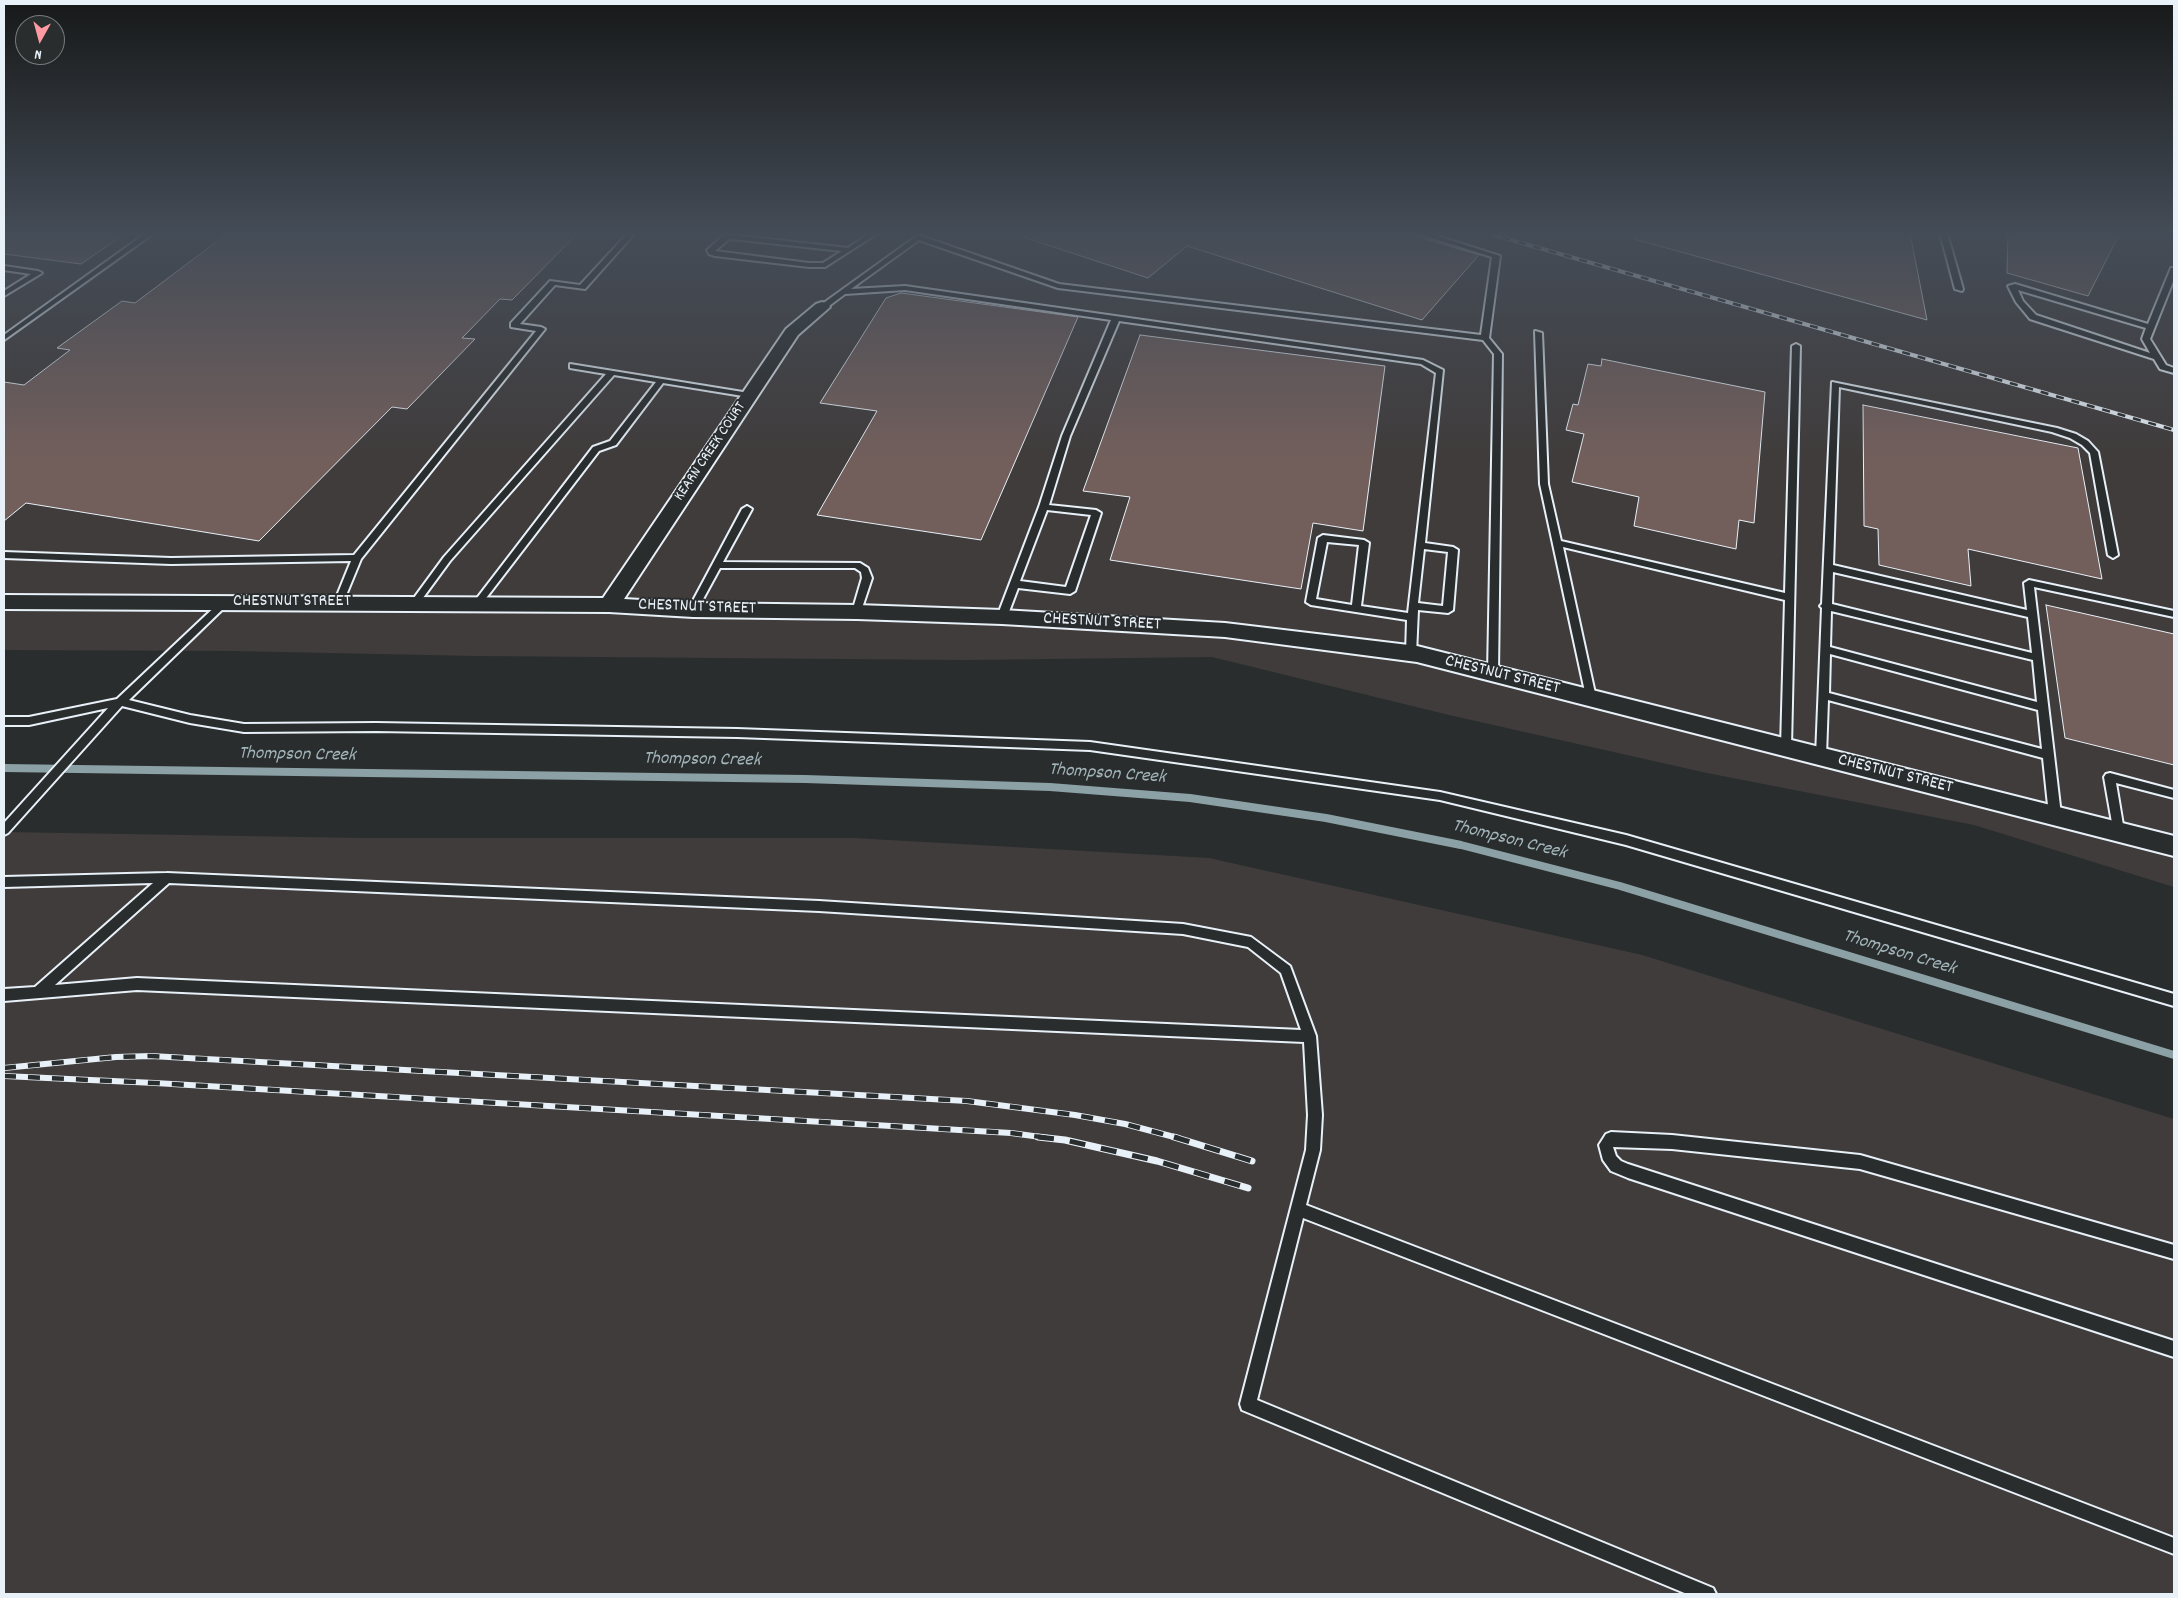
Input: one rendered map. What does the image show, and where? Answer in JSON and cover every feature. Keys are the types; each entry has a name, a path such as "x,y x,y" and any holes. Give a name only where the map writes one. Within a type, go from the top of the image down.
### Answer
{"street":[{"name":"KEARN CREEK COURT","path":"609,605 792,332 821,308"},
{"name":"CHESTNUT STREET","path":"4,602 609,605 693,610 857,612 1002,617 1226,630 1411,654 1493,673 2174,846"}],"lane":[{"path":"4,338 47,308"},
{"path":"339,603 356,558 541,328 514,325 530,308"},
{"path":"1043,308 1423,362 1440,372 1413,606 1411,654"},
{"path":"1235,308 1485,338 1498,354 1493,673"},
{"path":"1485,338 1489,308"},
{"path":"2025,308 2033,317 2156,356"},
{"path":"2085,308 2150,327"},
{"path":"2158,308 2146,339 2163,367 2174,371"},
{"path":"1002,617 1044,506 1066,436 1116,318"},
{"path":"1538,333 1544,484 1591,698"},
{"path":"1786,747 1796,346"},
{"path":"573,366 749,395"},
{"path":"414,604 447,559 611,373"},
{"path":"476,604 596,449 613,443 661,381"},
{"path":"1821,756 1825,606 1835,384 2054,430 2073,436 2085,443 2094,452 2113,555"},
{"path":"1015,584 1070,591 1096,513 1044,506"},
{"path":"693,610 747,509"},
{"path":"1356,609 1364,543 1323,538 1310,602 1356,609 1413,617"},
{"path":"1556,543 1790,598"},
{"path":"1413,606 1448,610 1453,550 1420,545"},
{"path":"4,555 171,561 356,558"},
{"path":"716,565 857,565 865,570 867,578 857,612"},
{"path":"1827,567 2033,614"},
{"path":"2054,815 2029,583 2174,614"},
{"path":"5,828 120,702 224,603"},
{"path":"1825,606 2038,658"},
{"path":"1824,649 2043,707"},
{"path":"1823,695 2049,755"},
{"path":"4,721 29,721 120,702 190,719 244,728 376,727 737,734 1090,746 1440,796 1626,840 2174,1000"},
{"path":"2118,831 2110,777 2174,794"},
{"path":"38,992 167,878"},
{"path":"4,882 167,878 819,906 1183,929 1250,942 1286,970 1310,1036 1315,1115 1313,1150 1248,1404 1707,1594"},
{"path":"4,995 137,984 902,1016 1310,1036"},
{"path":"2174,1252 1860,1162 1672,1142 1611,1139 1606,1145 1610,1160 1616,1166 1628,1171 2174,1349"},
{"path":"1298,1209 2174,1546"}],"shaded area":[{"path":"4,308 2174,308 2174,887 1974,825 1707,773 1449,715 1212,657 965,660 4,650"},
{"path":"4,832 363,838 853,838 1209,858 1642,955 2174,1119 2174,1594 4,1594"}],"building":[{"path":"113,308 492,308 462,338 475,339 407,409 392,407 259,541 26,503 4,521 4,382 24,385 70,350 57,348"},
{"path":"880,308 1008,308 1078,317 981,540 817,515 877,411 820,403"},
{"path":"1383,308 1433,308 1422,320"},
{"path":"1882,308 1925,308 1927,320"},
{"path":"1140,335 1385,366 1363,531 1313,523 1301,589 1110,560 1130,497 1083,491"},
{"path":"1602,359 1765,392 1754,523 1739,520 1736,549 1634,526 1639,497 1572,482 1584,434 1566,430 1573,404 1578,405 1588,364 1601,366"},
{"path":"1863,405 2078,448 2102,579 1968,549 1971,586 1879,565 1878,529 1864,526"},
{"path":"2046,605 2174,634 2174,765 2065,738"}],"waterway":[{"name":"Thompson Creek","path":"17,768 4,768 805,779 1050,787 1190,798 1326,818 1461,845 1620,886 2174,1055"}],"railway":[{"path":"1747,308 2174,430"},
{"path":"4,1068 116,1057 151,1056 967,1101 1075,1115 1125,1124 1178,1138"},
{"path":"4,1076 155,1083 1011,1133 1048,1138"},
{"path":"1038,1137 1065,1140 1157,1161 1248,1188"},
{"path":"1174,1137 1252,1161"}]}
